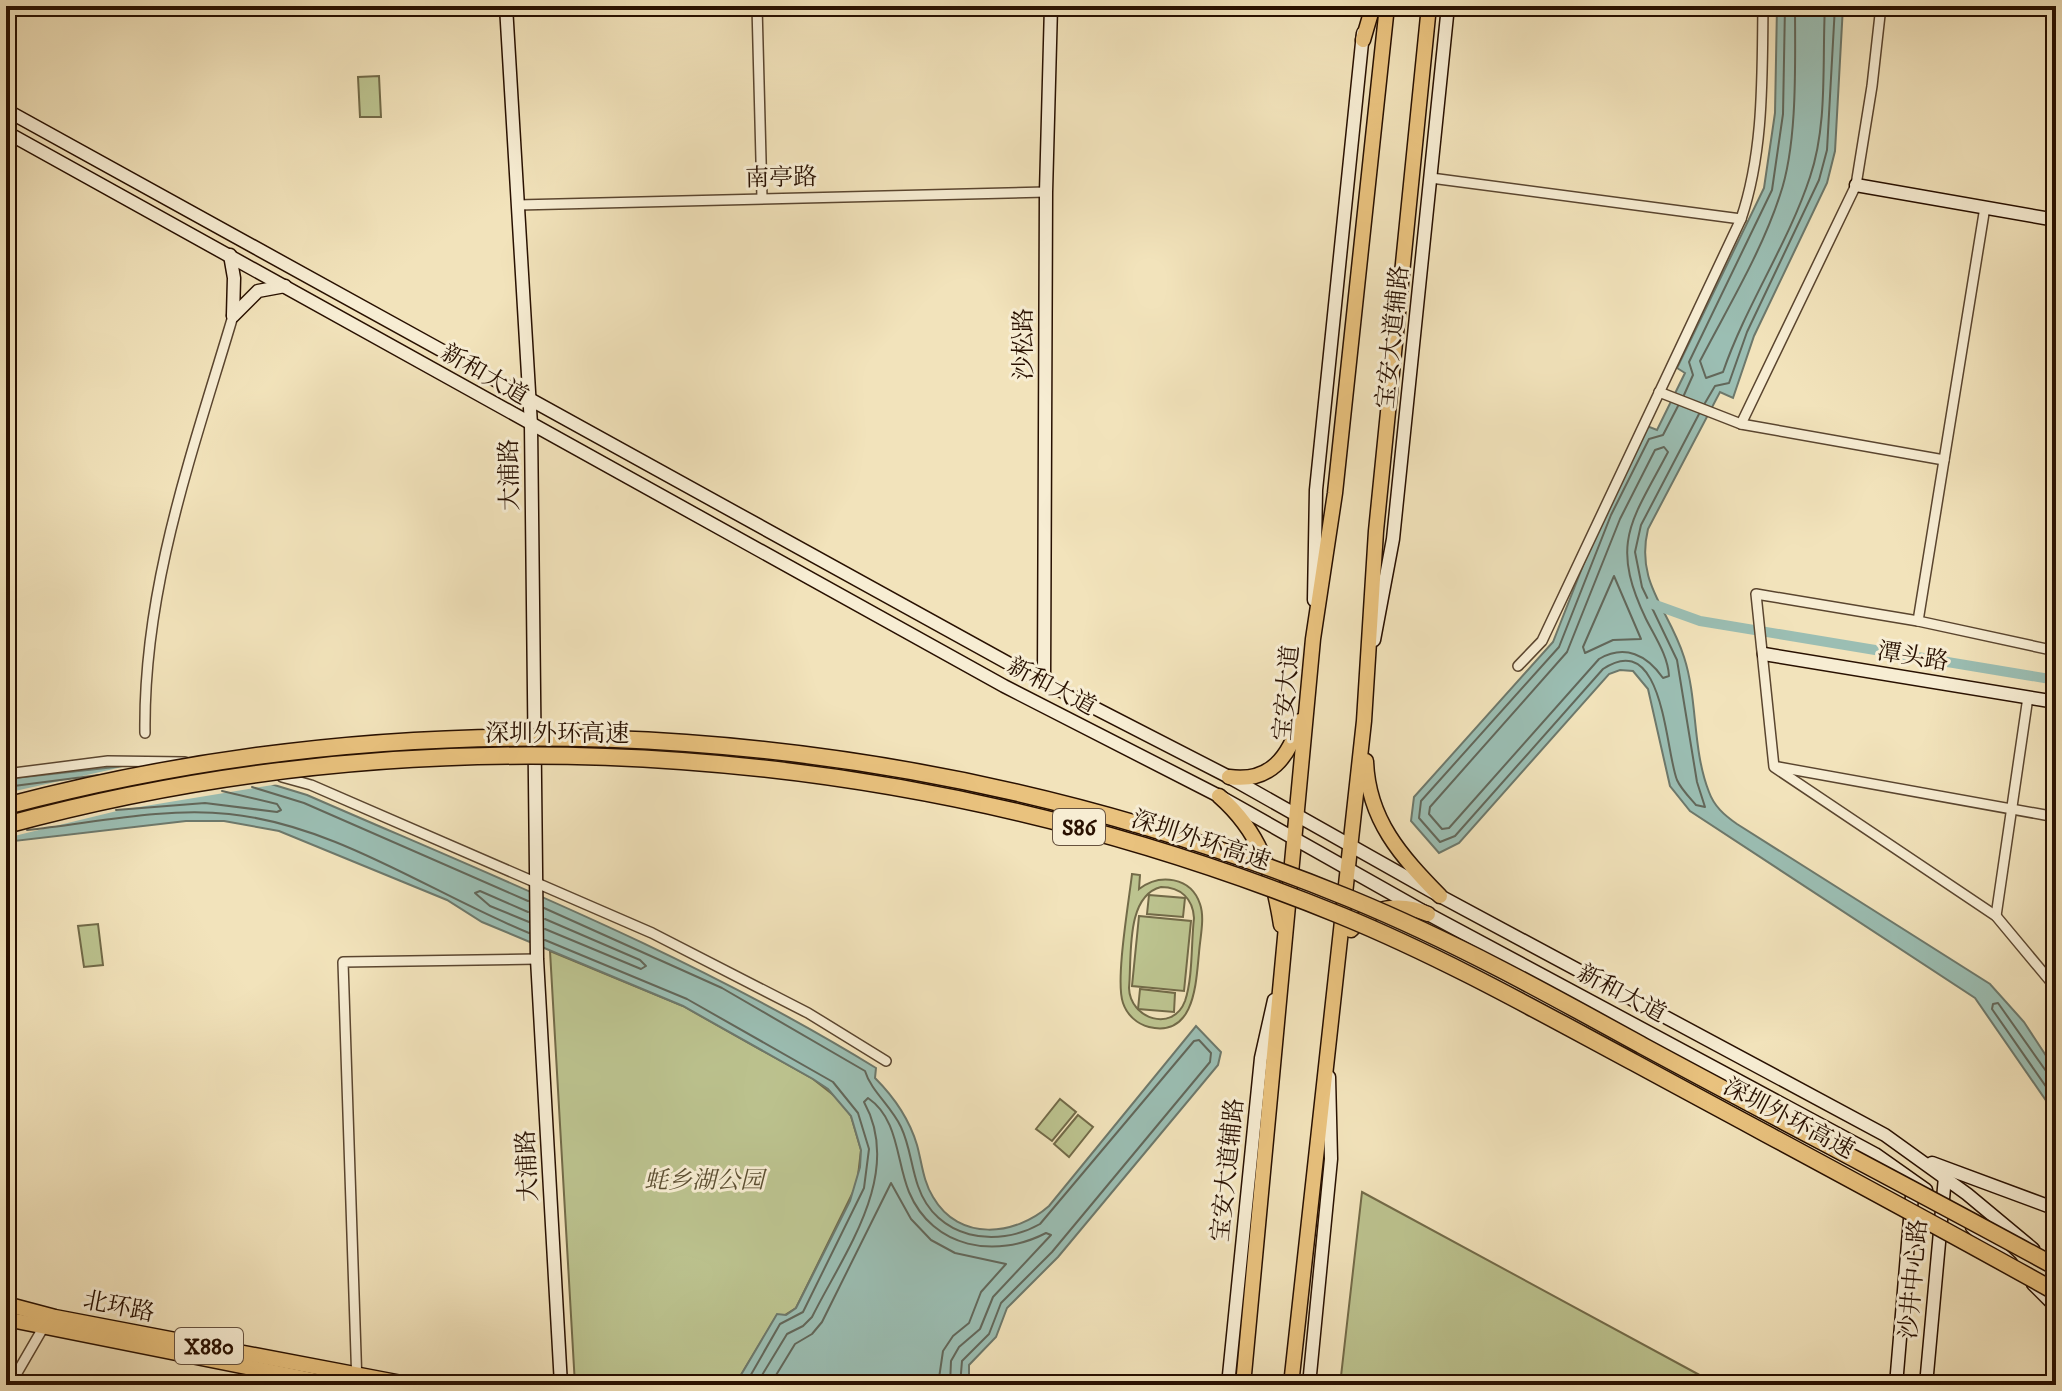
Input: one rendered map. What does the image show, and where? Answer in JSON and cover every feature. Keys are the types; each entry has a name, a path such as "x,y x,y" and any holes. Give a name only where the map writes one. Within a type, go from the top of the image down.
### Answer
{"highway":[{"name":"深圳外环高速","path":"6,806 115,780 219,761 336,746 480,737 625,738 743,746 860,761 1002,788 1205,845 1354,901 1451,943 2056,1268"},
{"name":"深圳外环高速","path":"6,825 119,798 221,780 377,762 481,756 637,757 741,765 857,780 998,807 1099,832 1212,867 1322,908 1431,955 1537,1008 1883,1194 2056,1292"}],"main road":[{"name":"大浦路","path":"506,6 530,399 537,959 561,1385"},
{"name":"沙松路","path":"1044,682 1046,192 1051,6"},
{"path":"1313,639 1316,490 1366,6"},
{"path":"1363,40 1373,6"},
{"name":"宝安大道","path":"1243,1385 1313,639 1335,493 1387,6"},
{"path":"1291,1385 1364,721 1376,531 1429,6"},
{"name":"宝安大道辅路","path":"1369,670 1393,539 1448,6"},
{"name":"新和大道","path":"6,110 1044,682 1229,777 1440,896 1885,1135 1945,1177 2056,1268"},
{"name":"新和大道","path":"6,132 1004,686 1219,796 1428,914 1875,1154 1942,1202 2056,1307"},
{"path":"1856,185 2056,220"},
{"path":"230,255 234,278 233,316"},
{"path":"233,316 258,291 285,286"},
{"name":"潭头路","path":"1764,654 2056,702"},
{"path":"1229,777 1258,776 1283,760 1293,743 1308,690"},
{"path":"1364,721 1368,788 1378,818 1398,851 1440,896"},
{"path":"1219,796 1242,818 1266,858 1276,888 1284,944"},
{"path":"1340,951 1357,923 1375,911 1407,907 1428,914"},
{"name":"宝安大道辅路","path":"1228,1385 1261,1058 1282,962"},
{"path":"1309,1385 1331,1159 1329,1060"},
{"path":"1920,1159 2056,1209"},
{"name":"沙井中心路","path":"1926,1385 1945,1177"},
{"name":"沙井中心路","path":"1896,1385 1913,1181"},
{"path":"1986,1209 1990,1196 2001,1188"},
{"name":"北环路","path":"6,1304 357,1380 412,1385"},
{"name":"北环路","path":"6,1319 337,1385"}],"street":[{"path":"757,6 762,198"},
{"path":"1518,666 1542,641 1741,219 1751,191 1761,118 1763,6"},
{"path":"1741,424 1856,185 1881,6"},
{"path":"1431,178 1741,219"},
{"name":"南亭路","path":"518,205 1046,192"},
{"path":"1918,621 1985,207"},
{"path":"145,733 147,655 158,577 233,316"},
{"path":"1659,392 1741,424 1944,460"},
{"path":"1774,767 1756,594 1918,621 2056,651"},
{"path":"1996,916 2028,697"},
{"path":"6,774 133,760 210,764 261,772 311,785 536,890 731,971 886,1061"},
{"path":"1774,767 2056,817"},
{"path":"1774,767 1996,916 2056,988"},
{"path":"357,1380 343,962 537,959"},
{"path":"10,1385 43,1328"}],"green space":[{"path":"379,76 381,117 360,117 358,77"},
{"path":"1132,874 1140,875 1139,889 1156,881 1182,883 1196,895 1200,904 1202,928 1194,992 1184,1016 1176,1024 1164,1028 1140,1024 1123,1003 1122,960","holes":["1161,887 1185,895 1194,918 1188,992 1179,1011 1162,1019 1153,1018 1136,1008 1129,988 1136,915 1149,893"]},
{"path":"1149,895 1185,898 1183,917 1147,914"},
{"path":"1139,916 1191,921 1184,991 1132,986"},
{"path":"98,924 103,965 84,967 78,926"},
{"name":"蚝乡湖公园","path":"550,951 683,1006 813,1079 841,1101 851,1116 861,1150 857,1184 796,1308 785,1315 777,1315 735,1385 575,1385"},
{"path":"1140,989 1175,993 1174,1012 1138,1009"},
{"path":"1060,1099 1076,1112 1052,1141 1036,1129"},
{"path":"1078,1115 1093,1127 1069,1157 1054,1144"},
{"path":"1362,1192 1718,1385 1340,1385"}],"water":[{"path":"1777,6 1843,6 1835,151 1827,183 1754,336 1733,398 1720,392 1648,529 1645,548 1650,581 1684,657 1700,759 1709,792 1717,806 1737,824 1990,984 2024,1022 2056,1071 2056,1115 1975,998 1690,811 1670,786 1648,689 1633,671 1620,670 1609,674 1459,843 1439,853 1411,821 1414,797 1553,642 1604,512 1647,426 1657,430 1685,373 1677,368 1764,188 1775,113"},
{"path":"133,765 258,780 307,795 596,921 738,990 807,1028 876,1068 875,1078 895,1100 910,1126 933,1197 944,1212 972,1228 988,1230 1020,1224 1049,1206 1196,1026 1221,1052 1218,1065 1058,1257 1007,1308 996,1337 969,1365 969,1385 735,1385 777,1314 786,1315 796,1308 850,1201 860,1167 861,1150 851,1116 828,1089 683,1006 482,922 447,900 279,831 224,821 186,821 6,842 6,779"}],"pier":[{"path":"145,762 210,766 285,783 121,810 6,838 6,793"}],"waterway":[{"path":"1650,603 1700,621 2056,680"}]}
